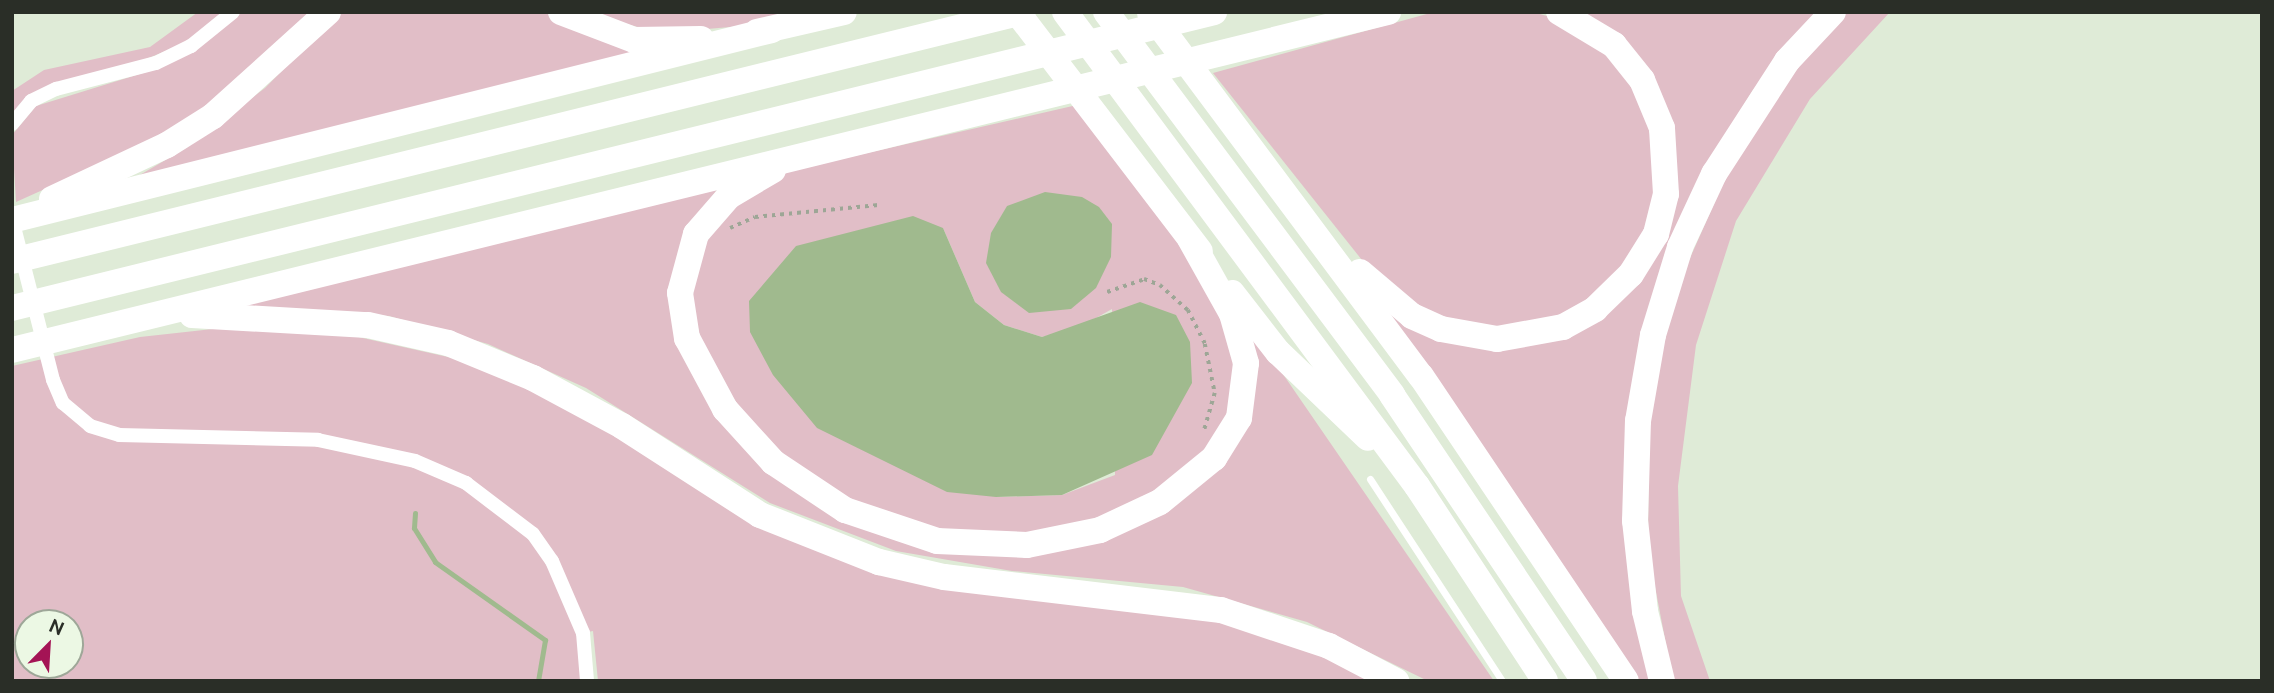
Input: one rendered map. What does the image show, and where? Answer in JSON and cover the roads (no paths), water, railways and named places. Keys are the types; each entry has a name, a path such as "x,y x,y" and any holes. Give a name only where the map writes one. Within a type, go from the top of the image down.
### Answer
{"highway":[{"path":"12,219 167,145 213,116 328,12"},
{"path":"561,12 634,40 772,30"},
{"path":"12,219 844,12"},
{"path":"1017,12 1278,352 1417,485"},
{"path":"12,261 1023,12"},
{"path":"1065,12 1417,485 1545,681"},
{"path":"1106,12 1392,395 1584,681"},
{"path":"1149,12 1429,386 1626,681"},
{"path":"12,308 1214,12"},
{"path":"12,351 1388,12"},
{"path":"1298,208 1381,293 1441,329 1528,337 1595,309 1631,274 1656,234 1667,194 1667,152 1654,105 1628,62 1598,32 1559,12"},
{"path":"1662,681 1645,611 1634,521 1638,421 1653,335 1680,247 1714,174 1787,61 1833,12"},
{"path":"806,155 742,187 706,219 683,270 687,338 725,409 773,462 845,510 937,541 1027,545 1100,530 1160,502 1214,458 1239,418 1246,363 1232,314 1190,239"},
{"path":"145,317 306,319 448,343 533,378 622,426 760,515 879,562 944,577 1221,610 1329,646 1396,681"}],"street":[{"path":"12,124 43,95 156,63 191,46 233,12"},
{"path":"12,219 63,402 90,426 119,435 318,440 415,461 466,483 533,534 552,561 579,620 587,681"}],"lane":[{"path":"1370,479 1502,681"}],"waterway":[{"path":"415,513 414,528 435,562 545,640 538,681"}]}
